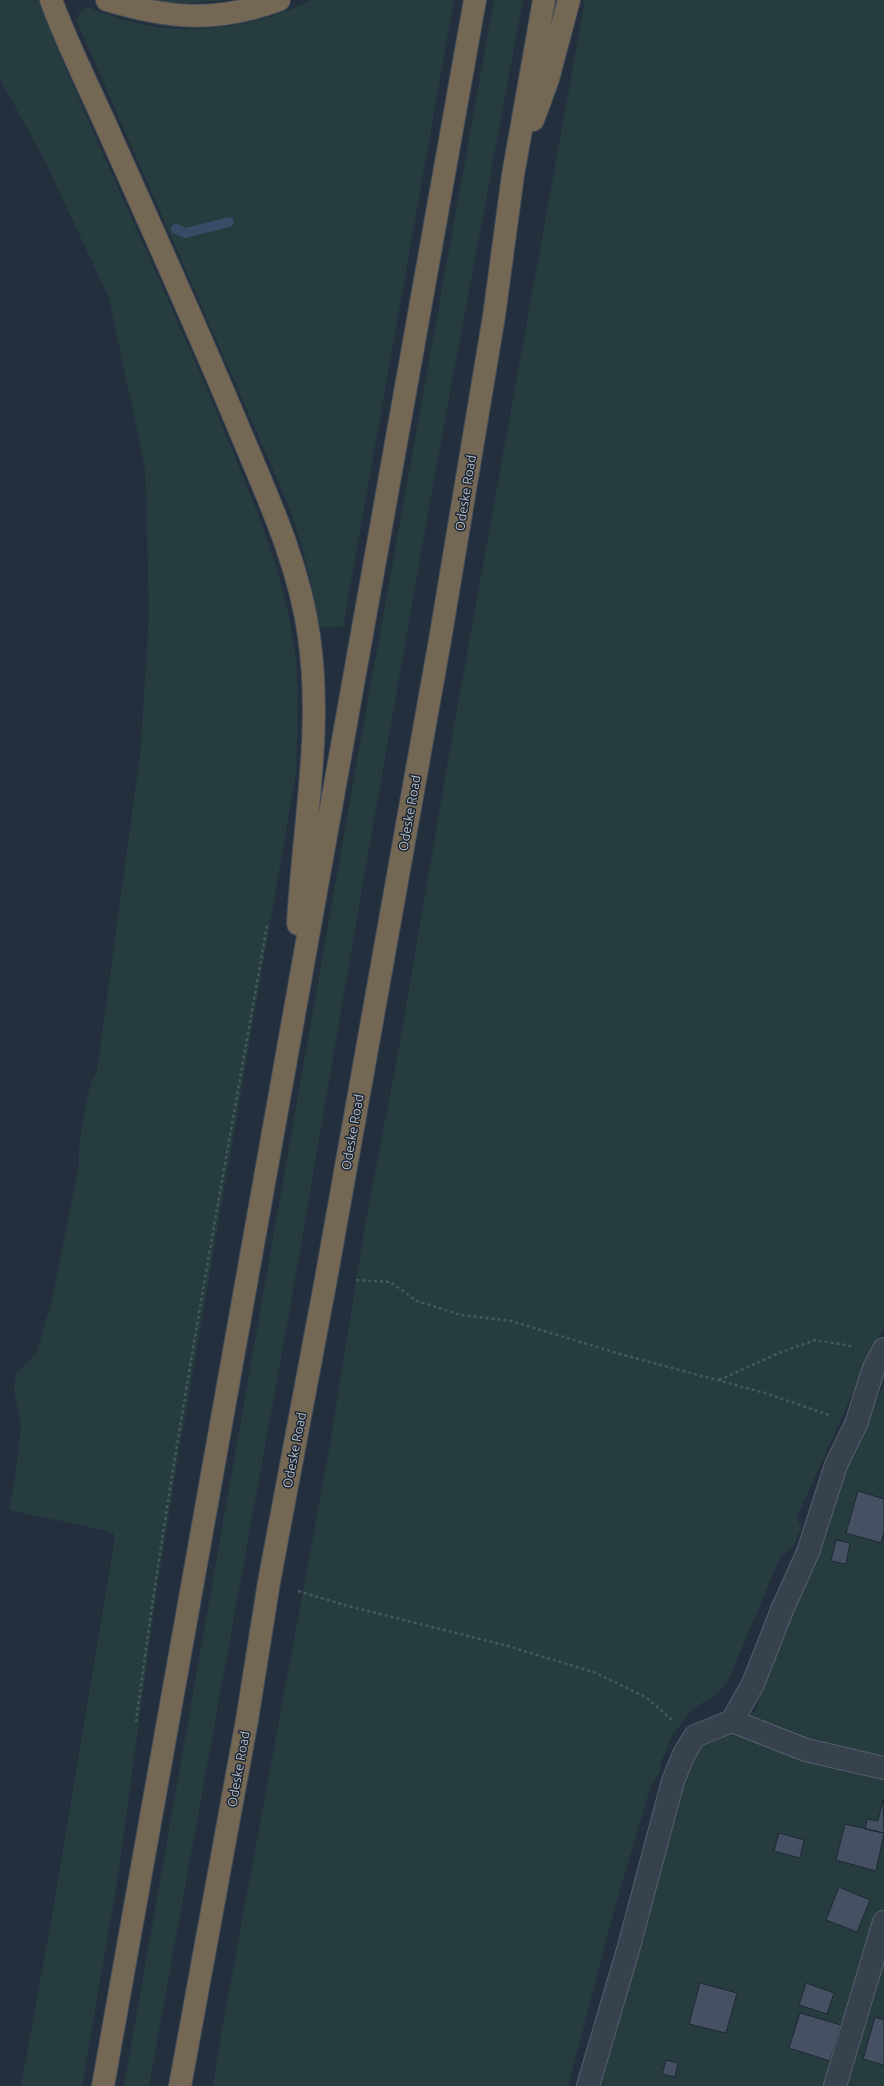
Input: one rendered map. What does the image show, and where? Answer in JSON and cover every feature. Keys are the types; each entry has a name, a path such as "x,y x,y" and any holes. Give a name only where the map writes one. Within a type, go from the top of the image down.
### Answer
{"highway":[{"path":"51,0 223,390 272,508 301,593 309,636 315,697 312,776 300,881 294,1012"},
{"path":"107,0 161,13 190,16 240,12 279,0"},
{"path":"103,2086 475,0"},
{"path":"512,175 544,0"},
{"path":"512,175 548,78 569,0"},
{"name":"Odeske Road","path":"180,2086 247,1720 269,1582 326,1279 440,640 494,316 512,175"}],"lane":[{"path":"588,2086 628,1950 673,1781 684,1754 695,1736 732,1721 753,1684 782,1610 808,1552 836,1465 856,1424 881,1361"},
{"path":"732,1721 806,1750 884,1768"},
{"path":"835,2086 884,1922"}],"path":[{"path":"135,1729 153,1589 172,1472 267,922"},
{"path":"326,1279 390,1282 416,1302 461,1315 511,1321 620,1354 765,1393 856,1424"},
{"path":"718,1380 779,1353 815,1340 849,1345 881,1361"},
{"path":"269,1582 348,1606 508,1646 596,1673 647,1698 670,1718 695,1736"}],"green space":[{"path":"0,0 38,0 59,53 197,366 254,504 275,563 283,592 290,622 297,668 298,713 296,773 177,1464 157,1589 118,1877 82,2086 21,2086 51,1921 114,1543 114,1534 108,1531 9,1510 15,1479 21,1425 14,1389 16,1374 37,1352 52,1299 79,1166 80,1145 86,1103 89,1090 97,1071 141,747 149,611 145,468 109,298 44,159 0,79"},
{"path":"155,0 227,0 175,4"},
{"path":"312,0 454,0 343,627 320,627 306,562 286,499 77,22 80,12 88,7 116,18 145,25 173,29 201,29 229,26 256,20 284,12"},
{"path":"494,0 523,0 433,485 291,1303 149,2086 124,2086 353,783"},
{"path":"585,0 884,0 884,1327 862,1372 797,1517 801,1529 792,1548 781,1555 728,1681 717,1694 692,1709 672,1736 660,1765 660,1772 651,1785 615,1907 568,2086 213,2086 221,2034 328,1456 366,1220 398,1053 454,726"},
{"path":"884,1386 884,2086 598,2086 684,1771 701,1743 756,1711 769,1659 857,1434"}],"building":[{"path":"858,1491 884,1499 884,1533 881,1543 846,1533"},
{"path":"836,1540 850,1543 846,1564 831,1561"},
{"path":"883,1799 884,1833 865,1829 867,1819 878,1821"},
{"path":"845,1824 884,1833 876,1871 836,1860"},
{"path":"779,1833 804,1840 800,1858 774,1851"},
{"path":"839,1887 870,1900 857,1932 826,1920"},
{"path":"700,1983 737,1993 726,2033 689,2024"},
{"path":"806,1983 834,1993 827,2014 799,2005"},
{"path":"800,2013 841,2025 830,2061 789,2048"},
{"path":"875,2017 884,2020 884,2065 863,2059"},
{"path":"666,2060 678,2063 675,2077 662,2074"}],"waterway":[{"path":"176,229 185,233 229,222"}]}
